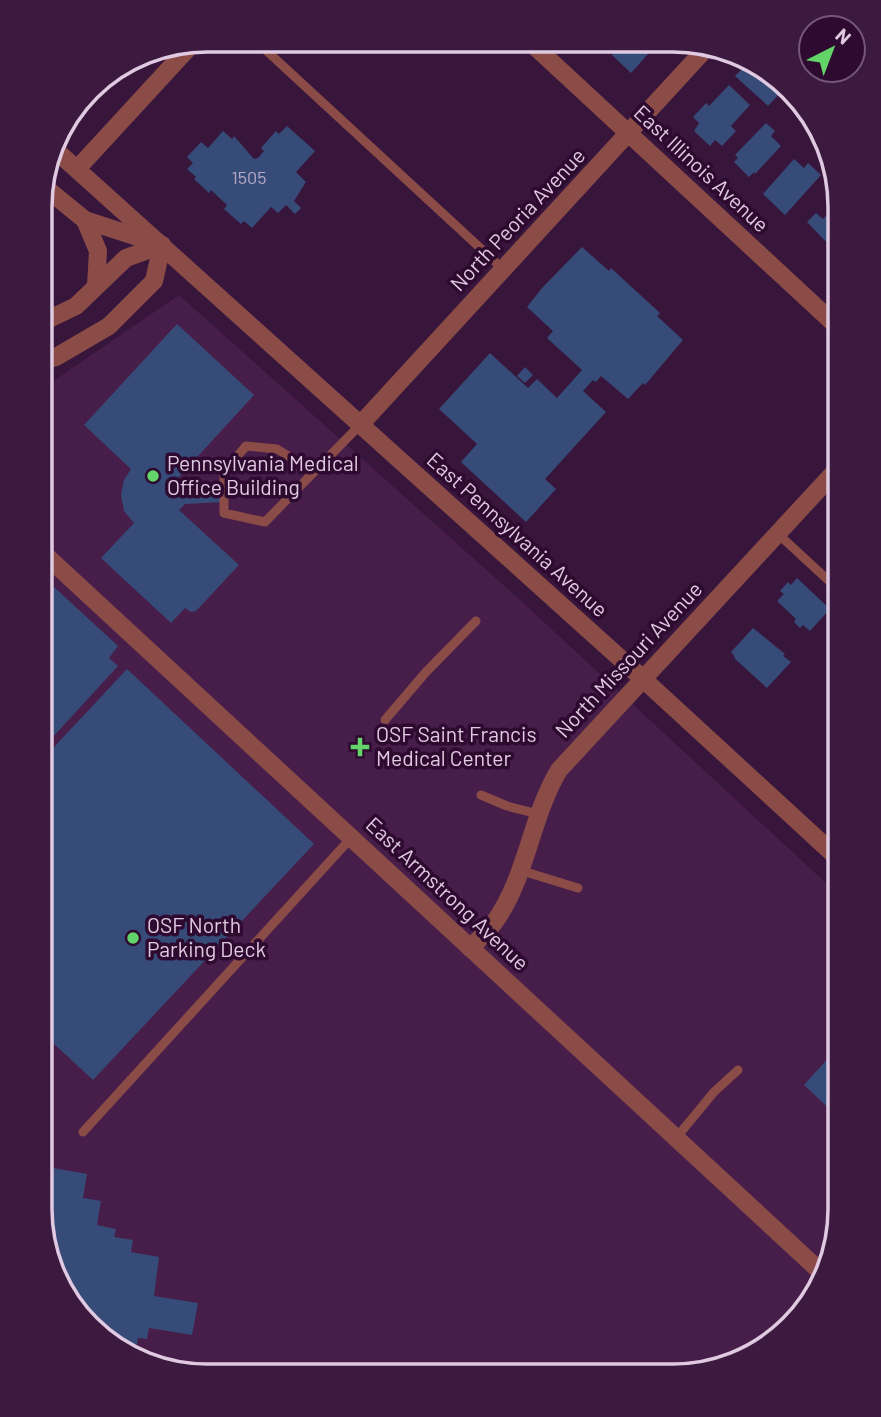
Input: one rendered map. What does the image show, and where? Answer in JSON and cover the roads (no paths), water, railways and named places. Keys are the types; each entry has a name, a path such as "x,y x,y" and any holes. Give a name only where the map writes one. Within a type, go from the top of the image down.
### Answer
{"street":[{"name":"East Illinois Avenue","path":"541,52 828,318"},
{"path":"77,169 182,55"},
{"name":"North Peoria Avenue","path":"360,425 700,55"},
{"name":"East Pennsylvania Avenue","path":"62,156 828,848"},
{"name":"East Pennsylvania Avenue","path":"53,194 85,220 162,245"},
{"path":"85,220 98,251 96,286"},
{"path":"52,318 76,306 126,258 162,245"},
{"path":"52,358 109,327 154,281 162,245"},
{"name":"North Missouri Avenue","path":"470,948 495,922 513,887 538,814 559,770 828,479"},
{"name":"East Armstrong Avenue","path":"52,561 816,1268"}],"lane":[{"path":"268,52 503,269"},
{"path":"314,472 277,449 246,446 224,472 224,513 265,522 314,472 360,425"},
{"path":"777,533 828,581"},
{"path":"385,720 426,672 476,621"},
{"path":"481,796 538,814"},
{"path":"83,1132 352,837"},
{"path":"519,870 578,888"},
{"path":"676,1138 714,1092 738,1070"}],"place":[{"name":"Pennsylvania Medical Office Building","path":"153,476"},
{"name":"OSF Saint Francis Medical Center","path":"360,747"},
{"name":"OSF North Parking Deck","path":"133,938"}]}
